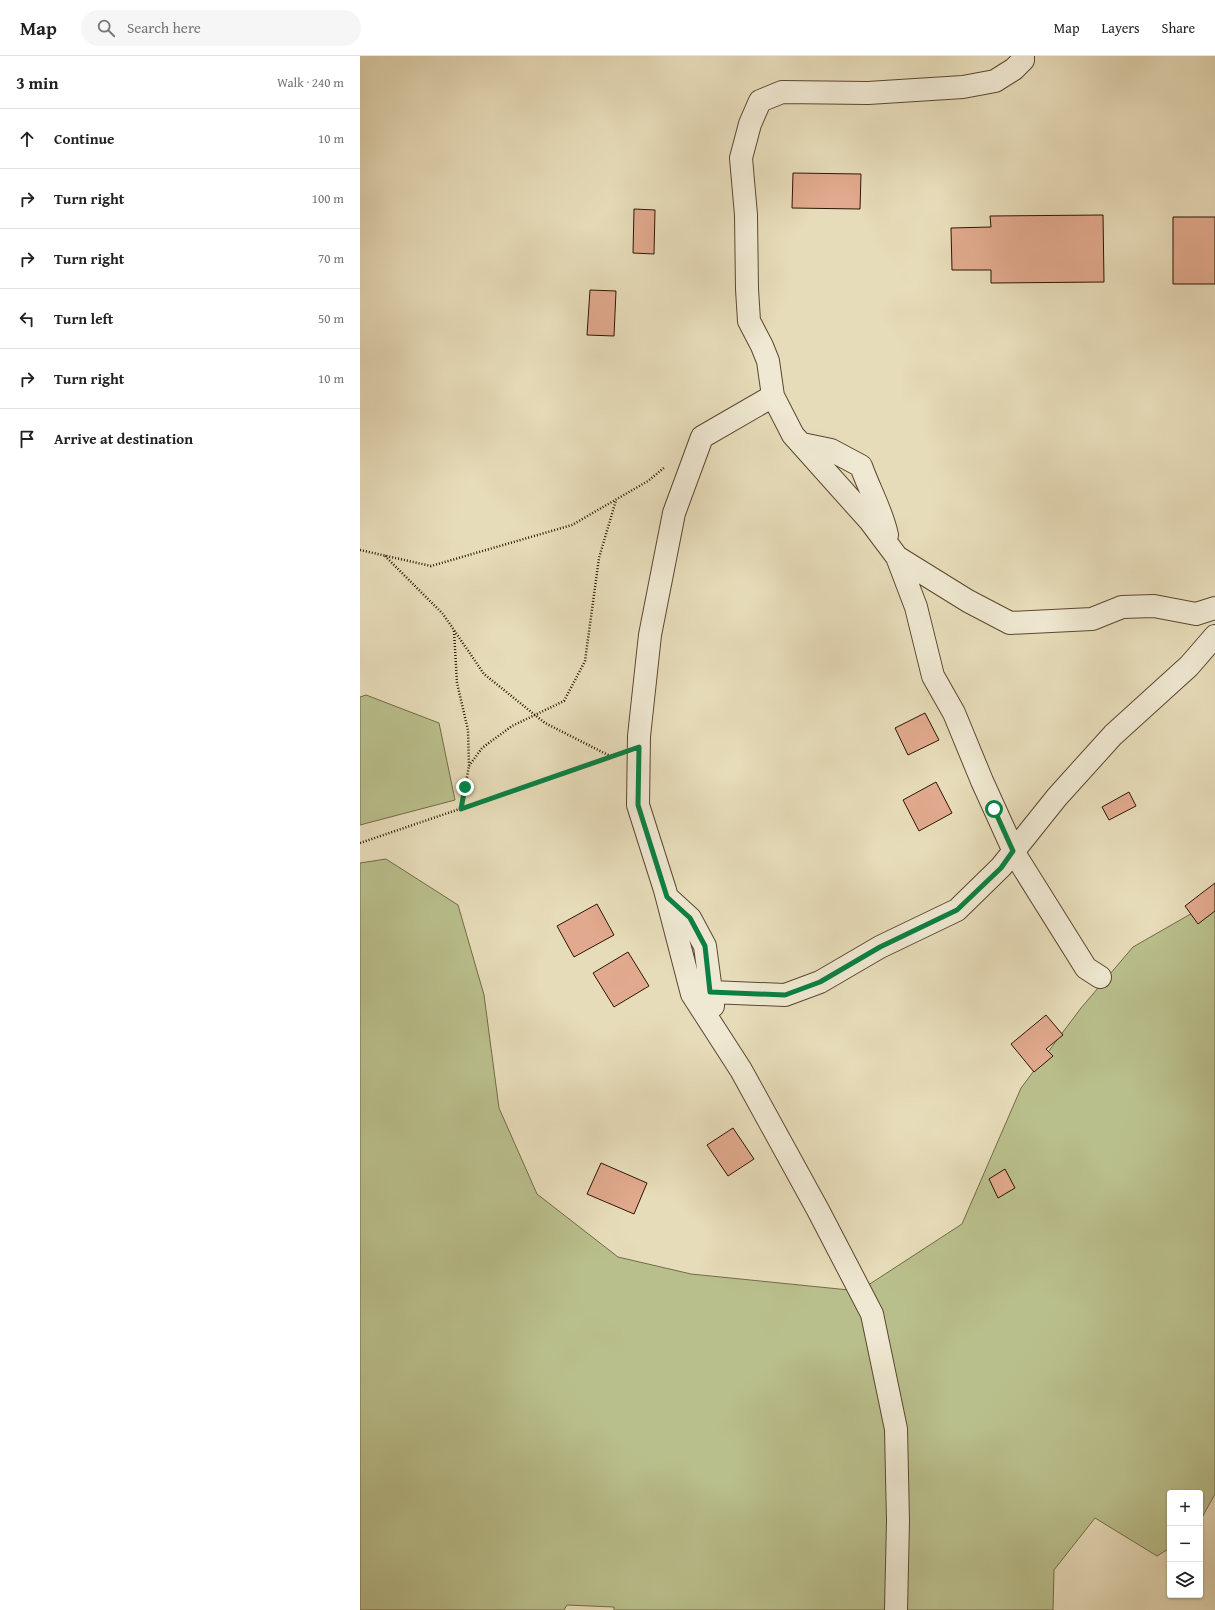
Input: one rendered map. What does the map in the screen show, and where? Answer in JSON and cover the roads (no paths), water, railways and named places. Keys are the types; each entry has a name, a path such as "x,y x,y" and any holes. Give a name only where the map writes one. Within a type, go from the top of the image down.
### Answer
{"lane":[{"path":"1024,56 1023,60 1014,69 996,81 963,87 868,93 782,92 760,101 750,124 742,158 746,216 747,289 749,321 768,361 773,396 793,435 870,521 893,552 968,601 1010,623 1092,619 1122,607 1154,606 1196,614 1215,608"},
{"path":"773,396 702,437 674,513 650,635 639,747 638,805 667,897 692,994 741,1070 818,1210 872,1314 896,1429 898,1521 896,1610"},
{"path":"802,444 831,450 860,466 884,520 893,552 916,607 933,676 954,713 1013,851 1086,968 1100,977"},
{"path":"710,992 785,995 820,982 880,947 957,910 1001,868 1056,797 1113,734 1189,666 1215,636"},
{"path":"667,897 690,918 705,946 710,992 718,1034"}]}
